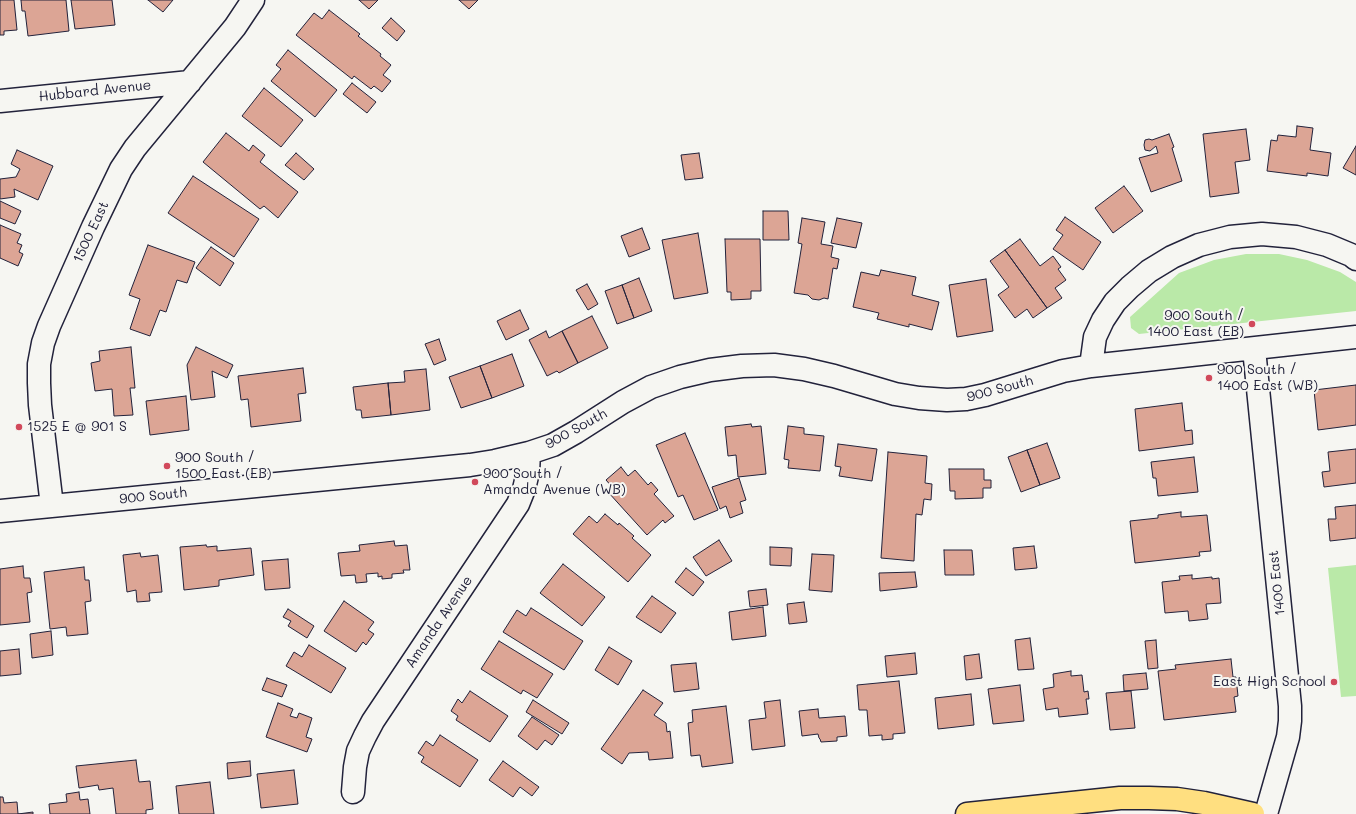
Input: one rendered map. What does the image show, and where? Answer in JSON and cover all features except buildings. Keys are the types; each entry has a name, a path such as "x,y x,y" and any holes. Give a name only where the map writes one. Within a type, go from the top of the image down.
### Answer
{"main road":[{"path":"967,814 1120,798 1177,799 1202,808 1253,814"}],"street":[{"name":"1500 East","path":"52,506 40,405 39,383 39,364 43,344 49,326 121,169 135,148 235,27 253,0"},
{"name":"Hubbard Avenue","path":"0,101 190,82"},
{"path":"1091,366 1095,336 1103,320 1115,302 1149,271 1172,257 1199,245 1230,237 1262,234 1296,236 1327,245 1351,255 1356,259"},
{"name":"900 South","path":"0,511 470,465 495,461 529,453 553,445 650,387 680,377 710,370 742,366 774,365 804,369 834,376 895,394 919,398 947,400 966,399 985,395 1063,371 1091,366 1356,338"},
{"name":"1400 East","path":"1254,349 1290,706 1288,737 1266,814"},
{"name":"Amanda Avenue","path":"353,792 358,751 365,736 373,721 518,504 524,489 528,472 529,453"}],"green space":[{"path":"1246,254 1279,254 1307,260 1340,272 1356,282 1356,311 1139,334 1131,328 1130,317 1179,273 1214,260"},
{"path":"1356,565 1356,696 1341,697 1328,568"}],"place":[{"name":"900 South / 1400 East (EB)","path":"1252,324"},
{"name":"900 South / 1400 East (WB)","path":"1209,378"},
{"name":"1525 E @ 901 S","path":"19,427"},
{"name":"900 South / 1500 East (EB)","path":"167,466"},
{"name":"900 South / Amanda Avenue (WB)","path":"475,482"},
{"name":"East High School","path":"1334,682"}]}
